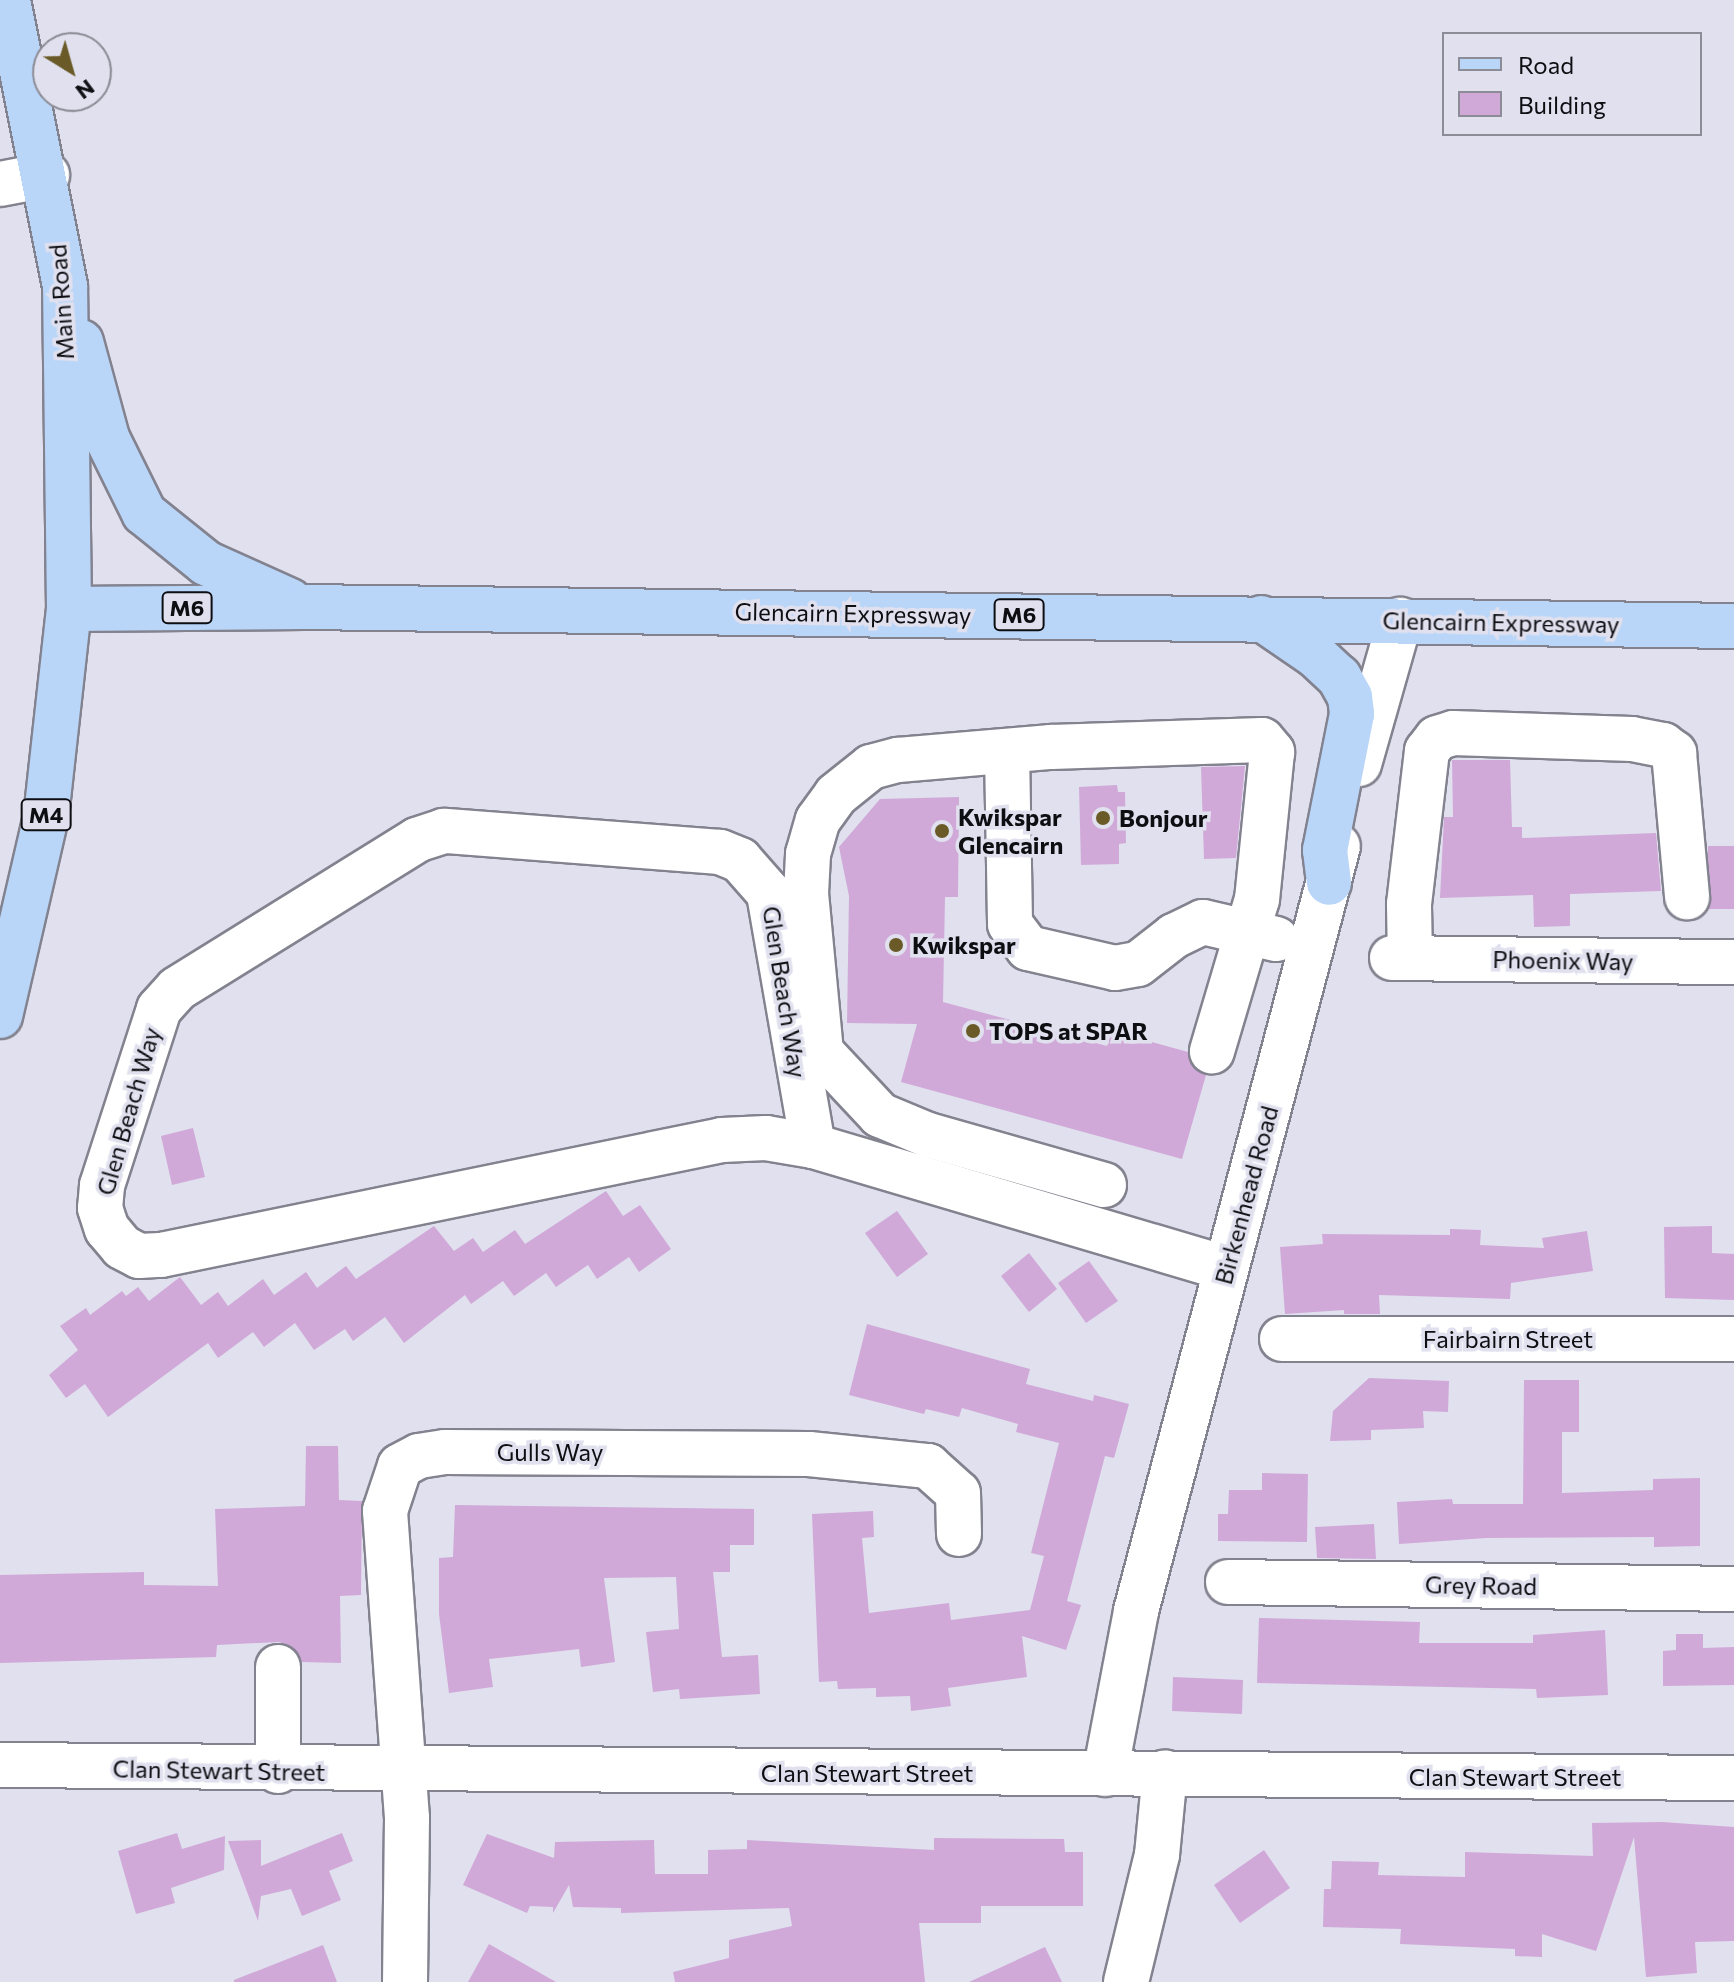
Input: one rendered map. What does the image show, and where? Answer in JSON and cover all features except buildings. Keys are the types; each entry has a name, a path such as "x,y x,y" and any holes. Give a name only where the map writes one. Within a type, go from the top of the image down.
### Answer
{"main road":[{"name":"Main Road","path":"8,0 47,175 65,286 69,609"},
{"path":"65,286 107,438 144,513 206,563 304,607"},
{"name":"Glencairn Expressway","path":"69,609 304,607 1734,626"},
{"name":"M4","path":"0,1016 46,817 69,609"},
{"path":"1261,618 1315,655 1339,677 1350,697 1352,714 1325,850 1329,883"}],"street":[{"path":"0,184 47,175"},
{"name":"Birkenhead Road","path":"1105,1774 1136,1611 1310,944 1400,620"},
{"name":"Phoenix Way","path":"1687,897 1674,753 1663,745 1632,739 1453,733 1437,738 1427,751 1401,958 1734,962"},
{"path":"1104,1185 903,1126 863,1102 821,1052 814,1012 808,854 818,820 836,795 871,767 1007,751 1262,740 1272,752 1257,899 1212,1051"},
{"path":"1007,751 1010,924 1021,943 1037,952 1115,968 1138,964 1174,936 1203,922 1310,944"},
{"name":"Glen Beach Way","path":"813,1146 774,916 762,883 740,860 720,852 456,831 417,840 177,989 159,1009 106,1171 100,1208 107,1229 122,1247 139,1256 161,1255 722,1140 766,1138 813,1146 1225,1268"},
{"path":"762,883 808,854"},
{"name":"Fairbairn Street","path":"1282,1339 1734,1339"},
{"name":"Gulls Way","path":"405,1982 403,1772 385,1511 400,1466 419,1456 809,1454 928,1466 958,1493 959,1534"},
{"name":"Grey Road","path":"1228,1582 1734,1589"},
{"path":"278,1667 278,1771"},
{"name":"Clan Stewart Street","path":"0,1765 403,1772 1165,1772 1734,1778"},
{"path":"1126,1982 1157,1855 1165,1772"}],"place":[{"name":"Bonjour","path":"1103,818"},
{"name":"Kwikspar Glencairn","path":"942,831"},
{"name":"Kwikspar","path":"896,945"},
{"name":"TOPS at SPAR","path":"973,1031"}]}
